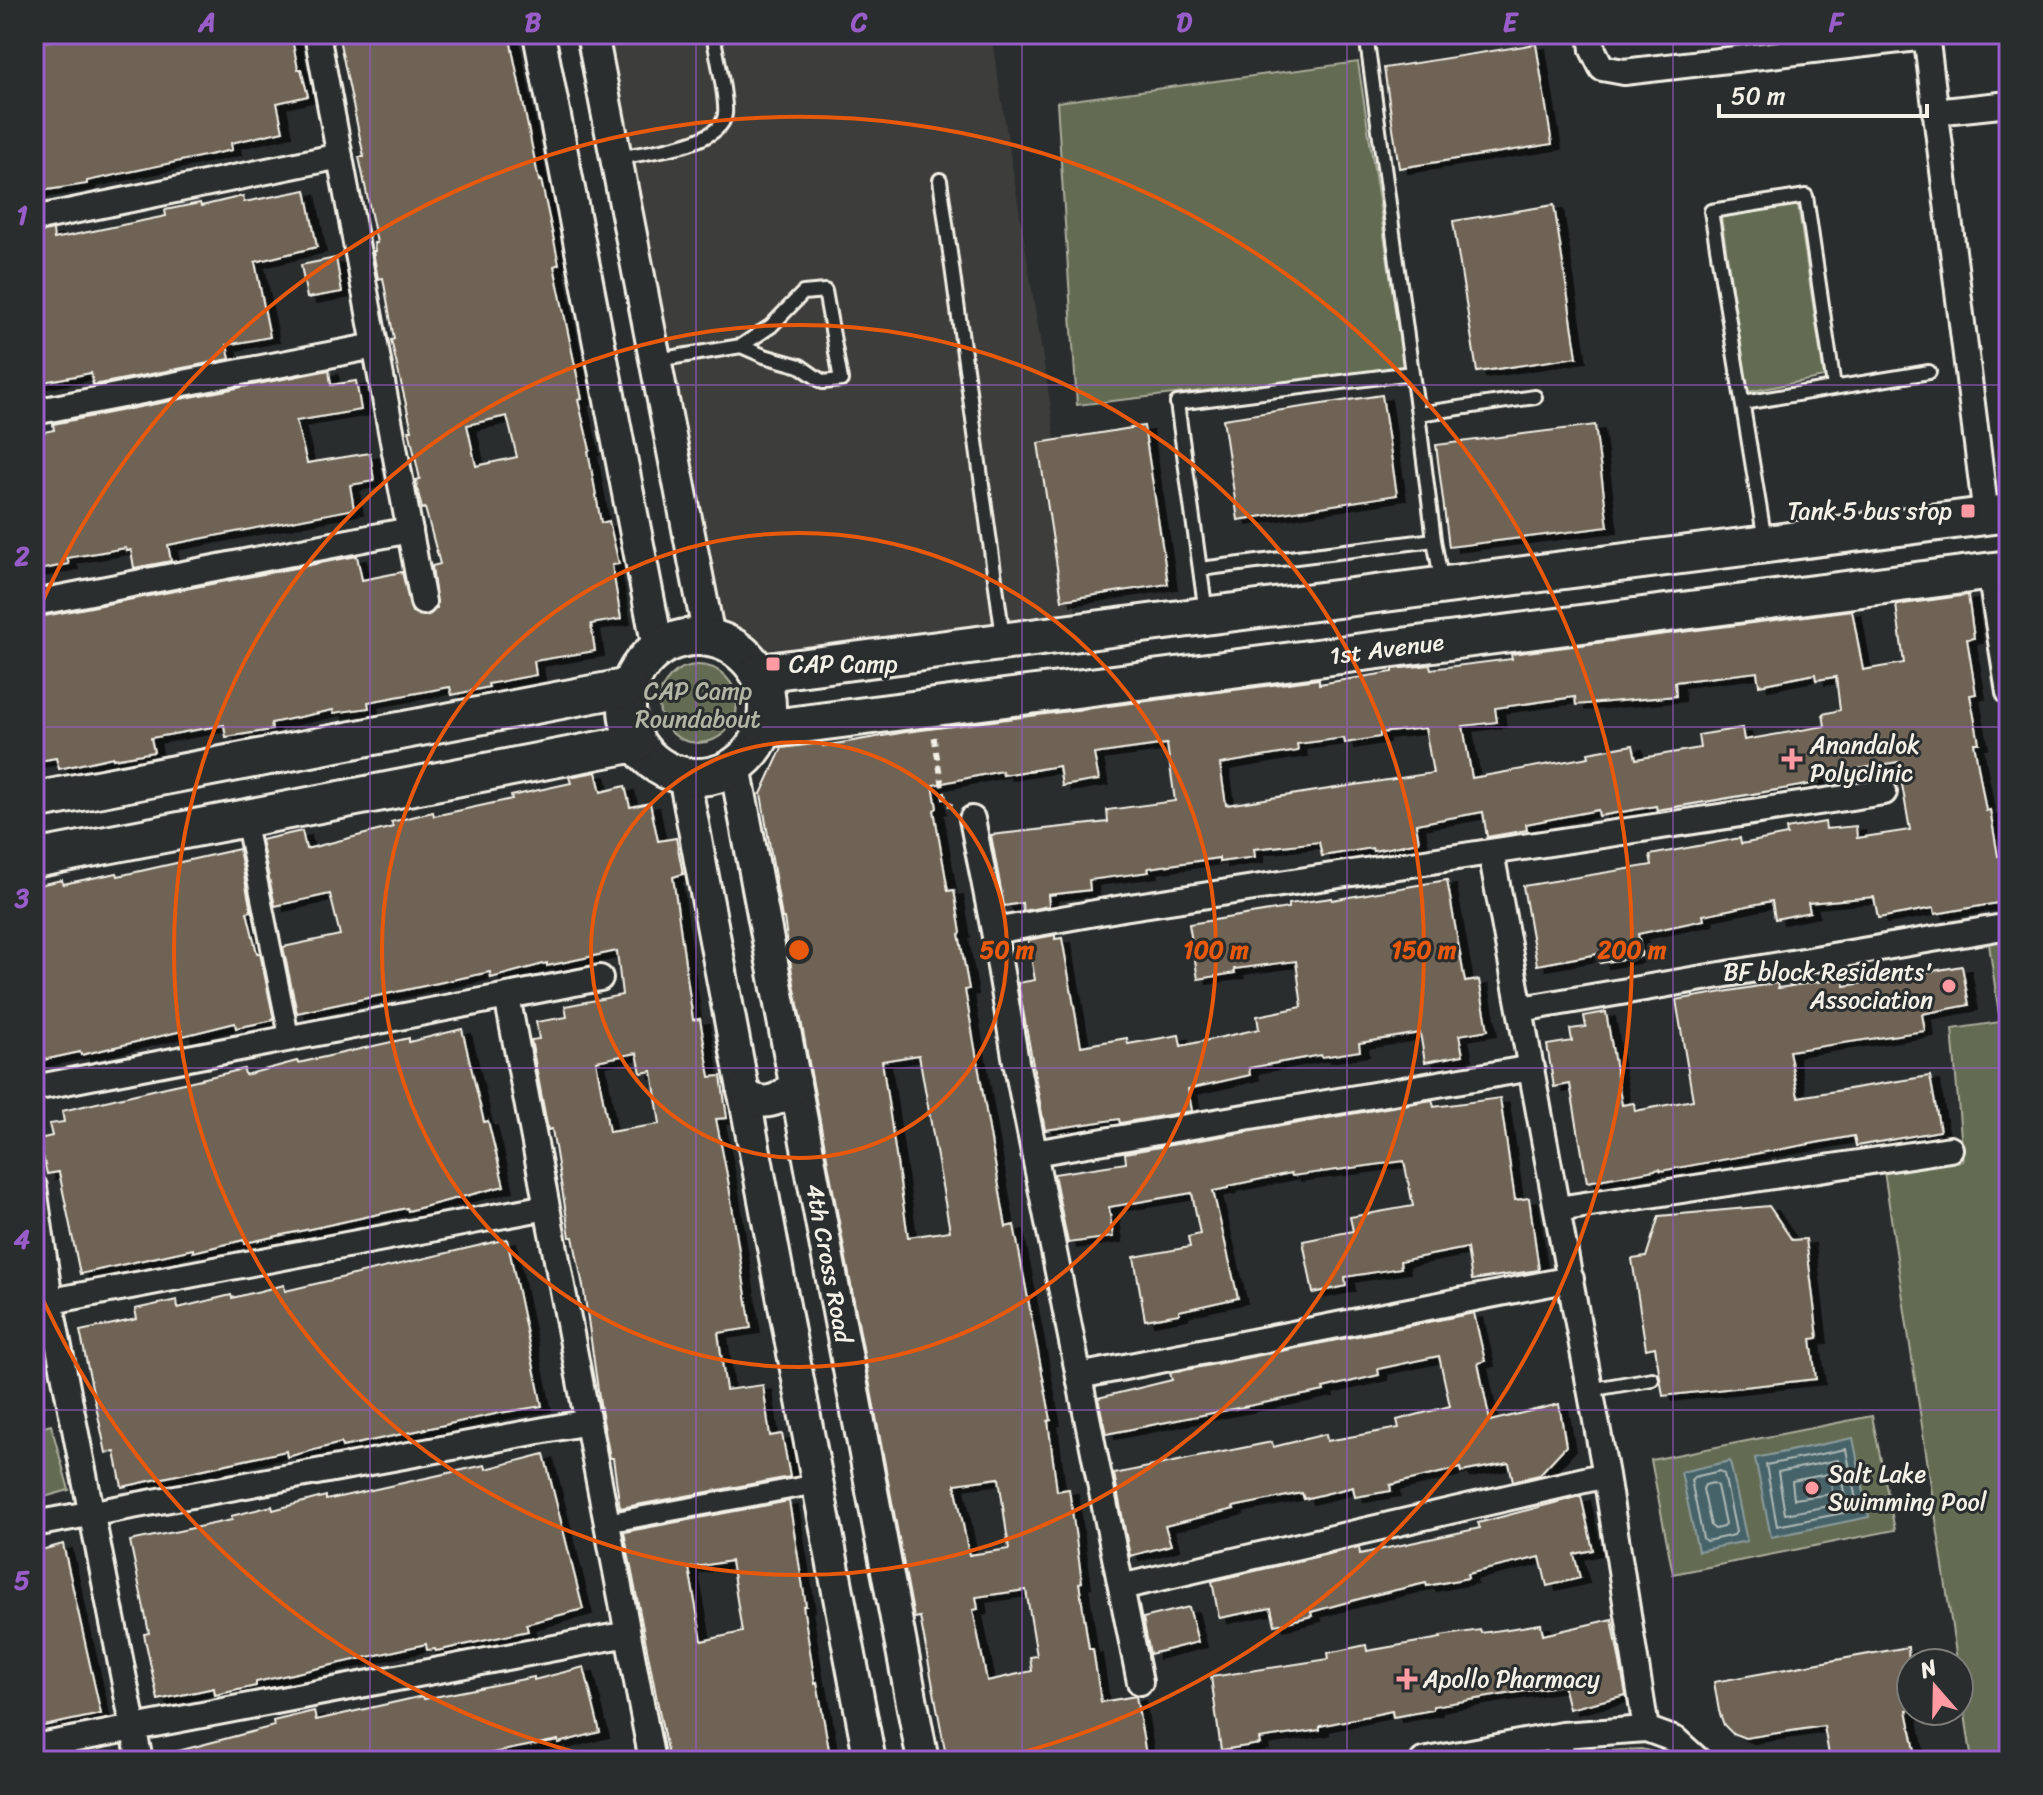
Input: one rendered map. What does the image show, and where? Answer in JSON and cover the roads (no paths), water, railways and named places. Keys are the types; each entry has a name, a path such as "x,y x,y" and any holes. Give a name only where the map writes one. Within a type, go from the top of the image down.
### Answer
{"main road":[{"path":"759,673 1997,514"},
{"path":"1813,538 1820,594"},
{"name":"1st Avenue","path":"764,729 2000,570"},
{"path":"709,637 723,641 749,659 759,673 768,705 764,729 752,751 735,766 715,775 684,776 666,770 643,753 636,743 626,707 629,687 643,662 658,648 681,638 709,637"},
{"path":"34,801 629,687"},
{"path":"34,859 636,743"},
{"path":"114,786 126,842"}],"street":[{"path":"317,34 423,602"},
{"path":"539,34 658,648"},
{"path":"592,34 709,637"},
{"path":"1591,34 1593,50 1602,68 1624,72 1926,35 1997,514"},
{"path":"1935,112 2009,104"},
{"path":"34,219 340,156"},
{"path":"34,412 375,346"},
{"path":"34,603 410,530"},
{"path":"2000,570 2009,692"},
{"name":"4th Cross Road","path":"735,766 914,1711 917,1756"},
{"path":"684,776 871,1759"},
{"path":"994,931 1123,908 1884,792"},
{"path":"245,819 289,1036"},
{"path":"972,819 1034,1153 1140,1682"},
{"path":"1491,852 1606,1475 1646,1729"},
{"path":"1521,1009 2009,926"},
{"path":"34,1088 600,978"},
{"path":"507,996 652,1761"},
{"path":"736,1054 740,1043 748,1035 757,1033 771,1032 788,1048"},
{"path":"1034,1153 1532,1068"},
{"path":"743,1091 759,1102 771,1102 788,1093 795,1082"},
{"path":"1558,1209 1950,1149"},
{"path":"34,1187 42,1303 92,1513 140,1761"},
{"path":"42,1303 547,1207"},
{"path":"1079,1376 1571,1279"},
{"path":"34,1524 588,1422"},
{"path":"1121,1587 1606,1475"},
{"path":"606,1523 817,1484"},
{"path":"34,1747 628,1634"},
{"path":"862,1718 866,1706 883,1696 897,1696 914,1711"},
{"path":"1423,1761 1562,1735 1646,1729 1676,1740 1699,1761"},
{"path":"1558,1761 1562,1735"}],"lane":[{"path":"616,158 700,140 717,130 725,115 713,34"},
{"path":"1366,34 1434,540 1443,586"},
{"path":"940,180 1004,642"},
{"path":"1766,544 1711,211 1806,196 1834,387"},
{"path":"655,360 741,346 771,326 803,293 825,291 841,380 823,382 800,366 741,346"},
{"path":"1743,403 1929,372"},
{"path":"1206,616 1177,403 1412,373"},
{"path":"1418,414 1535,397"},
{"path":"1200,569 1434,540"},
{"path":"1589,1390 1652,1379"}],"water":[{"name":"Salt Lake Swimming Pool","path":"1853,1438 1869,1517 1771,1537 1755,1458"},
{"path":"1730,1461 1747,1541 1698,1551 1681,1472"}],"place":[{"name":"Tank 5 bus stop","path":"1968,511"},
{"name":"CAP Camp","path":"773,664"},
{"name":"Anandalok Polyclinic","path":"1792,759"},
{"name":"BF block Residents' Association","path":"1949,986"},
{"name":"Salt Lake Swimming Pool","path":"1812,1488"},
{"name":"Apollo Pharmacy","path":"1407,1679"}],"park label":[{"name":"CAP Camp Roundabout","path":"698,705"}]}
